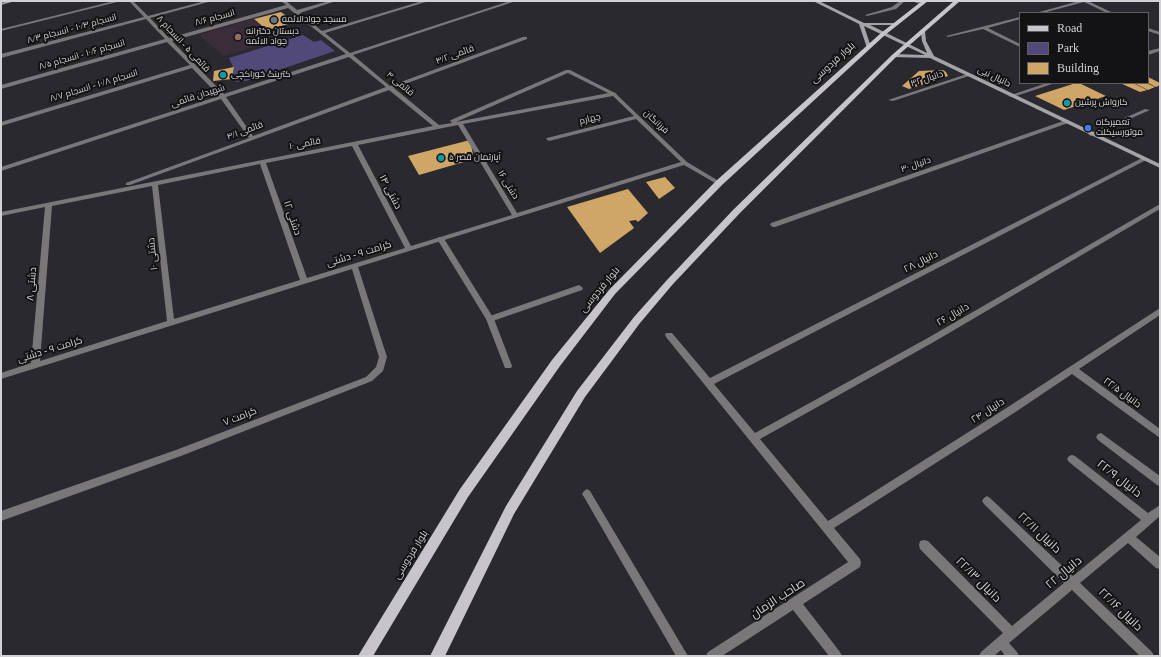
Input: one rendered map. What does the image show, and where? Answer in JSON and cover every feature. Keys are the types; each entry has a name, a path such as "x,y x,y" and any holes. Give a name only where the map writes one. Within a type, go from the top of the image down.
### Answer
{"main road":[{"path":"1,4 13,1"},
{"name":"دانیال نبی","path":"815,1 1160,166"},
{"path":"437,656 510,510 581,394 616,346 670,282 736,212 894,56 923,32 955,1"},
{"name":"بلوار فردوسی","path":"365,656 464,493 556,363 612,292 719,183 883,34 924,2"},
{"path":"869,47 861,24 897,24"},
{"path":"894,56 932,57 924,40 923,32"}],"street":[{"path":"1,30 119,1"},
{"name":"قائمی ۵ - انسجام ۸","path":"131,1 223,97 252,138"},
{"name":"انسجام ۱۰/۴ - انسجام ۸/۳","path":"1,56 210,1"},
{"name":"قائمی ۴","path":"283,1 438,127"},
{"path":"297,12 334,1"},
{"path":"323,32 427,1"},
{"name":"شهیدان قائمی","path":"1,169 514,1"},
{"path":"867,15 894,8 903,1"},
{"path":"914,1 924,2"},
{"path":"1070,1 1075,3"},
{"path":"1042,12 1084,1 1109,12"},
{"name":"انسجام ۸/۶","path":"168,40 289,6"},
{"path":"948,36 1019,18"},
{"path":"983,27 1019,45"},
{"path":"1149,29 1160,34"},
{"name":"قائمی ۴/۲","path":"390,87 525,38"},
{"name":"انسجام ۱۰/۶ - انسجام ۸/۵","path":"1,87 168,40"},
{"path":"1149,53 1160,49"},
{"name":"انسجام ۱۰/۸ - انسجام ۸/۷","path":"1,124 193,66"},
{"name":"فرزانگان","path":"438,127 568,71 614,94 685,163"},
{"name":"دانیال ۳۲","path":"891,100 969,75"},
{"path":"1011,96 1049,84"},
{"name":"قائمی ۴/۱","path":"105,193 390,87"},
{"name":"قائمی ۱۰","path":"1,214 438,127 614,94"},
{"path":"1091,134 1146,110"},
{"name":"چهارم","path":"549,139 637,117"},
{"name":"دانیال ۳۰","path":"772,225 1066,122"},
{"name":"دشتی ۱۶","path":"460,123 516,216"},
{"name":"دشتی ۱۴","path":"354,144 409,249"},
{"name":"دانیال ۲۸","path":"708,382 1144,159"},
{"name":"دشتی ۱۲","path":"262,162 304,281"},
{"path":"685,163 719,183"},
{"name":"کرامت ۹ - دشتی","path":"1,376 685,163"},
{"name":"دشتی ۱۰","path":"155,183 171,324"},
{"name":"دشتی ۸","path":"35,365 49,204"},
{"name":"دانیال ۲۶","path":"754,438 929,341 1160,206"},
{"path":"441,239 490,319 508,366"},
{"name":"کرامت ۷","path":"1,516 178,453 369,379 380,369 383,357 354,265"},
{"path":"490,319 579,288"},
{"name":"دانیال ۲۴","path":"827,527 1160,311"},
{"path":"669,335 827,527"},
{"name":"دانیال ۲۲/۵","path":"1072,369 1160,434"},
{"path":"1101,437 1160,482"},
{"name":"دانیال ۲۲/۹","path":"1072,458 1149,520"},
{"path":"588,494 682,656"},
{"name":"دانیال ۲۲/۱۱","path":"987,501 1073,583"},
{"name":"دانیال ۲۲","path":"985,656 1160,510"},
{"name":"صاحب الزمان","path":"712,656 856,562 827,527"},
{"path":"1128,537 1160,564"},
{"name":"دانیال ۲۲/۱۳","path":"924,545 1012,634"},
{"name":"دانیال ۲۲/۱۶","path":"1073,583 1148,656"},
{"path":"795,603 836,656"},
{"path":"1001,642 1013,656"}],"shaded area":[{"name":"دبستان دخترانه جواد الائمه","path":"253,19 277,40 224,56 199,35"}],"green space":[{"path":"303,35 314,42 321,40 335,51 246,81 236,82 232,79 234,69 229,58"}],"building":[{"name":"مسجد جوادالائمه","path":"281,12 295,22 267,30 254,19"},
{"name":"کترینگ خوراکچی","path":"234,67 232,79 213,81 214,71"},
{"path":"943,70 948,76 909,89 902,86 919,71"},
{"path":"1149,78 1160,83 1160,85 1156,87 1149,84"},
{"name":"کارواش پرشین","path":"1073,84 1081,84 1106,96 1064,110 1035,96"},
{"path":"1122,84 1135,84 1147,90 1140,92"},
{"path":"1136,84 1148,84 1155,87 1148,90"},
{"name":"آپارتمان قصر ۵","path":"470,140 474,159 419,175 408,156"},
{"path":"665,177 675,188 659,199 646,182"},
{"path":"628,189 648,213 638,222 636,220 629,221 634,228 600,253 567,207"}],"place":[{"name":"مسجد جوادالائمه","path":"274,20"},
{"name":"دبستان دخترانه جواد الائمه","path":"238,37"},
{"name":"کترینگ خوراکچی","path":"223,75"},
{"name":"کارواش پرشین","path":"1067,103"},
{"name":"تعمیرگاه موتورسیکلت","path":"1088,128"},
{"name":"آپارتمان قصر ۵","path":"441,158"}]}
